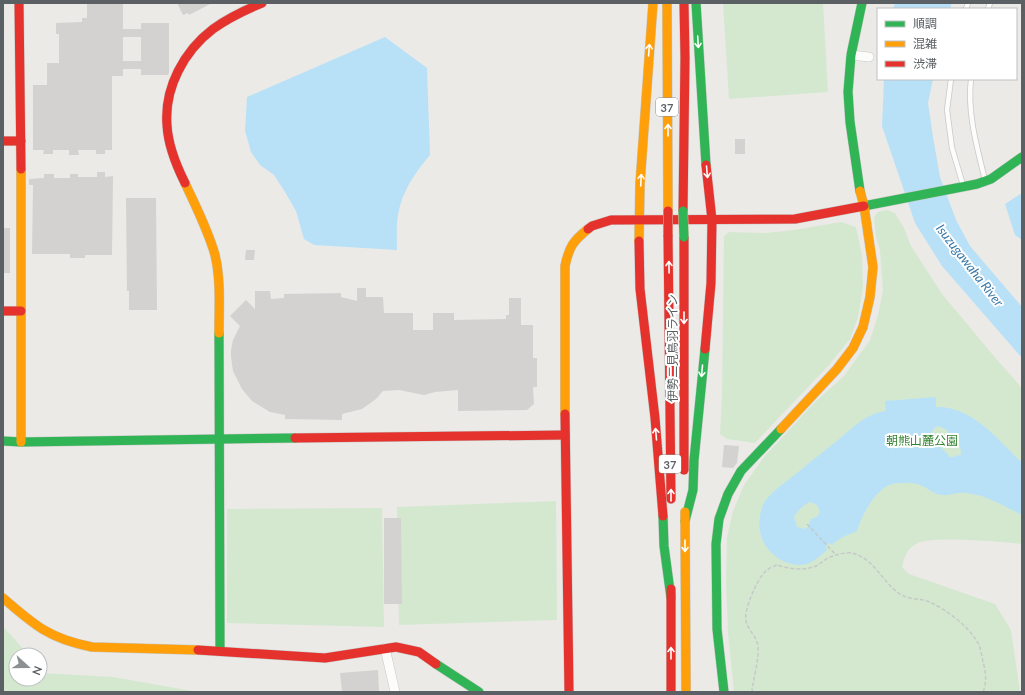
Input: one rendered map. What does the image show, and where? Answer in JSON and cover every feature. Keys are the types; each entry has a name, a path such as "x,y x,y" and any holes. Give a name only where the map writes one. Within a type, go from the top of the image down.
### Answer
{"street":[{"path":"19,3 21,141 21,442"},
{"path":"220,652 219,289 212,243 178,171 171,152 166,130 166,117 171,88 177,72 197,43 208,32 236,14 261,3"},
{"path":"652,3 640,184 640,289 655,418 663,512 664,546 671,598"},
{"name":"伊勢二見鳥羽ライン","path":"667,3 671,692"},
{"name":"伊勢二見鳥羽ライン","path":"684,3 685,58 683,211 686,692"},
{"path":"685,521 693,490 694,460 711,283 712,220 707,174 696,3"},
{"path":"724,692 717,629 716,544 720,519 728,494 741,471 837,368 853,348 863,327 870,297 872,267 864,206 858,185 850,122 848,92 851,55 862,3"},
{"path":"851,55 869,56"},
{"path":"3,141 21,141"},
{"path":"569,692 565,435 565,266 568,251 578,237 592,226 611,220 795,219 964,188 986,182 1022,157"},
{"path":"3,311 21,311"},
{"path":"3,441 220,440 565,435"},
{"path":"3,598 33,625 44,632 76,644 325,658 396,647 419,652 479,692"},
{"path":"385,648 395,692"}],"lane":[{"path":"951,80 947,110 952,148 964,188"},
{"path":"971,80 970,90 974,136 986,182"}],"path":[{"path":"807,524 836,555"},
{"path":"753,692 752,690 758,656 758,644 746,621 746,608 766,571 777,565 785,568 805,569 817,566 836,555 851,553 868,560 893,589 902,595 930,602 954,616 974,636 980,646 986,675 983,692"}],"green space":[{"path":"723,3 823,3 828,92 729,99"},
{"name":"朝熊山麓公園","path":"887,210 895,213 904,228 911,246 942,294 1022,388 1022,544 967,540 924,541 916,544 908,551 902,567 909,574 995,604 1011,630 1020,692 734,692 728,633 726,581 727,537 733,511 744,485 764,457 814,403 844,376 870,340 878,315 883,291 880,250 876,237 874,217 878,212"},
{"path":"841,222 856,227 862,255 863,288 858,317 850,339 829,365 755,443 727,439 720,434 722,396 724,236 729,232 766,233"},
{"path":"556,501 557,620 399,625 397,507"},
{"path":"382,508 384,627 227,623 227,509"},
{"path":"3,627 21,647 8,647 8,687 48,687 48,673 113,677 198,692 3,692"}],"water":[{"path":"895,3 952,3 950,8 893,8"},
{"path":"385,37 427,68 430,155 414,176 406,190 400,206 397,219 397,250 314,245 304,239 296,211 274,175 260,165 251,152 245,131 247,97"},
{"name":"Isuzugawaha River","path":"884,80 933,80 928,103 940,177 956,220 970,246 1022,307 1022,358 942,266 915,223 882,126"},
{"path":"1022,193 1022,240 1015,235 1005,204"},
{"path":"936,397 936,407 949,408 961,412 972,418 992,433 1019,460 1022,461 1022,515 995,501 974,494 963,493 942,495 917,484 897,483 887,486 872,500 861,519 857,531 841,538 832,545 830,543 826,546 827,550 818,558 807,564 799,565 791,564 777,557 766,546 760,531 760,516 764,502 777,488 858,423 873,414 886,411 885,401","holes":["938,426 947,430 951,438 960,445 960,456 957,455 950,457 935,441 932,433 933,429","810,502 817,505 820,511 818,516 811,519 808,527 805,529 797,527 794,517 801,508"]}],"building":[{"path":"87,3 123,3 123,29 141,29 141,23 169,23 169,73 168,75 141,75 141,69 123,69 123,76 112,76 112,150 105,150 105,154 96,154 96,150 78,150 79,155 69,155 69,150 53,150 53,154 43,154 44,150 33,150 33,85 47,85 47,63 59,63 59,34 56,34 56,23 82,22 82,18 87,18","holes":["123,37 141,37 141,61 123,61"]},
{"path":"177,3 212,3 189,15 188,13 183,15"},
{"path":"735,139 745,139 745,154 735,154"},
{"path":"97,172 105,172 105,177 113,176 112,255 85,255 85,258 70,258 70,254 32,254 33,185 29,185 29,179 44,178 44,174 54,174 54,178 70,178 70,174 78,174 78,177 97,177"},
{"path":"126,198 156,198 157,310 129,310 129,291 127,291"},
{"path":"3,228 10,228 10,273 3,273"},
{"path":"246,250 255,250 254,260 245,260"},
{"path":"357,288 366,288 366,297 383,297 384,313 413,313 413,330 433,330 433,313 454,313 454,320 506,319 506,315 509,315 509,298 521,298 521,325 533,325 533,358 537,358 537,387 533,387 534,404 527,410 458,411 458,390 435,392 424,395 399,390 383,391 376,399 362,409 342,414 342,420 285,419 285,415 270,412 252,401 242,389 233,371 231,350 233,340 240,326 230,316 246,300 255,309 255,291 270,291 271,299 284,298 284,294 341,293 341,297 357,301"},
{"path":"724,445 739,446 737,463 733,468 722,467"},
{"path":"384,518 401,518 402,604 384,604"},
{"path":"378,670 379,692 342,692 340,673"}],"traffic: fast":[{"path":"696,3 706,165"},
{"path":"860,191 850,122 848,92 851,55 862,3"},
{"path":"864,206 977,184 991,179 1022,157"},
{"path":"683,211 684,237"},
{"path":"219,333 220,651"},
{"path":"685,521 693,490 694,460 705,349"},
{"path":"724,692 717,629 716,544 719,519 728,494 741,471 781,429"},
{"path":"3,441 295,438"},
{"path":"663,516 664,546 671,598"},
{"path":"436,664 479,692"}],"traffic: slow":[{"path":"639,241 640,184 653,3"},
{"path":"667,3 668,211"},
{"path":"21,169 21,442"},
{"path":"185,183 215,255 219,284 219,333"},
{"path":"781,429 837,369 853,348 863,327 870,297 873,267 864,206 860,191"},
{"path":"565,414 565,266 572,245 588,229"},
{"path":"685,512 686,692"},
{"path":"3,598 43,630 77,644 92,647 198,650"}],"traffic: jam":[{"path":"19,3 21,169"},
{"path":"185,183 173,155 167,125 169,97 178,71 193,48 213,29 237,14 262,3"},
{"path":"683,211 685,58 684,3"},
{"path":"3,141 21,141"},
{"path":"705,349 711,283 712,220 706,165"},
{"path":"588,229 592,226 611,220 795,219 864,206"},
{"path":"668,211 668,235"},
{"path":"668,235 671,499"},
{"path":"684,237 684,470"},
{"path":"639,241 640,289 655,418 663,516"},
{"path":"3,311 21,311"},
{"path":"565,414 569,692"},
{"path":"295,438 565,435"},
{"path":"671,589 671,692"},
{"path":"198,650 325,658 396,647 419,652 436,664"}]}
